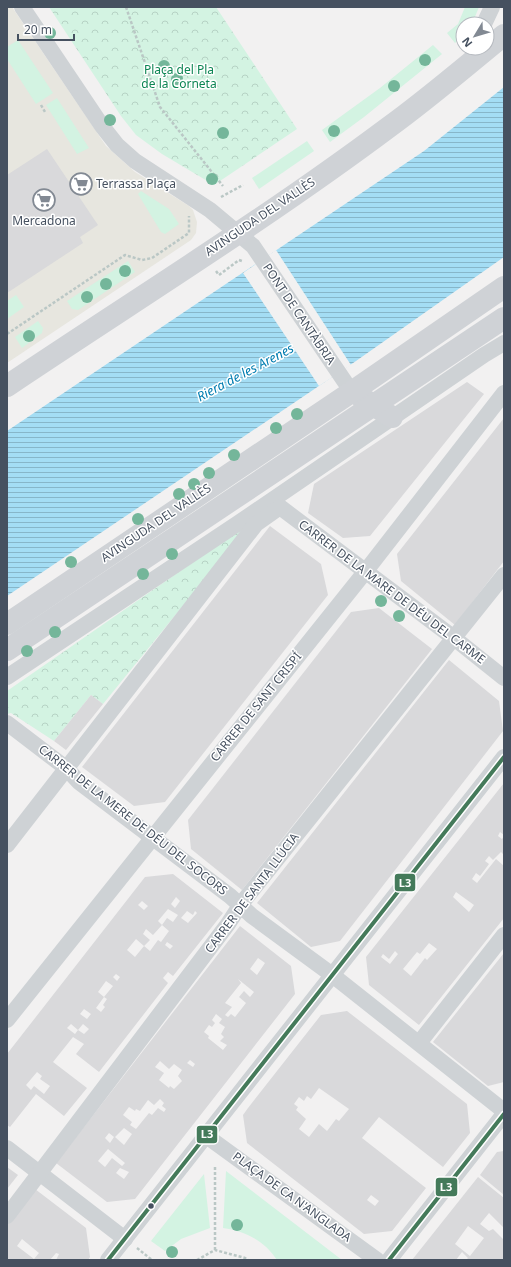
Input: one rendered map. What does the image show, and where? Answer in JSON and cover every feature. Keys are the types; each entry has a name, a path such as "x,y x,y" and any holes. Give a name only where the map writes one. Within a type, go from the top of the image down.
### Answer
{"main road":[{"name":"AVINGUDA DEL VALLÈS","path":"7,386 246,239 390,126 469,58 504,35"},
{"name":"AVINGUDA DEL VALLÈS","path":"7,624 349,387 504,287"},
{"name":"AVINGUDA DEL VALLÈS","path":"7,650 504,318"},
{"path":"349,387 372,406 392,417"}],"street":[{"name":"PONT DE CANTÀBRIA","path":"22,7 102,126 117,145 135,161 206,206 246,239 349,387"},
{"path":"7,677 237,524 392,417 504,343"},
{"name":"CARRER DE SANT CRISPÍ","path":"7,1020 128,870 152,836 365,572 504,393"},
{"name":"CARRER DE LA MARE DE DÉU DEL CARME","path":"66,768 256,524 280,507 454,638 504,678"},
{"name":"CARRER DE SANTA LLÚCIA","path":"7,1216 228,924 240,904 504,575"},
{"name":"CARRER DE LA MERE DE DÉU DEL SOCORS","path":"7,723 66,768 79,782 240,904 252,916 331,974 504,1111"},
{"path":"108,1260 131,1243 206,1135 331,974 504,757"},
{"path":"7,845 66,768"},
{"path":"419,1043 504,935"},
{"path":"389,1260 504,1114"},
{"name":"PLAÇA DE CA N'ANGLADA","path":"206,1135 377,1260"},
{"path":"7,1148 131,1243"}],"path":[{"path":"126,7 160,106 223,186"},
{"path":"41,105 45,112"},
{"path":"7,334 125,255 142,260 152,258 189,233 188,217 243,185"},
{"path":"215,1165 215,1250"},
{"path":"131,1243 152,1260"},
{"path":"197,1260 215,1250 248,1260"}],"shaded area":[{"name":"Terrassa Plaça","path":"7,7 12,7 106,146 135,172 189,206 193,210 197,222 196,233 191,240 7,363"}],"green space":[{"name":"Plaça del Pla de la Corneta","path":"49,7 216,7 297,129 214,185 162,154 136,135 121,116"},
{"path":"465,7 479,7 475,16 461,16"},
{"path":"455,26 455,43 447,33"},
{"path":"18,40 53,93 36,104 7,59 7,47"},
{"path":"433,45 442,54 364,117 330,142 322,130 380,88"},
{"path":"57,98 89,148 77,154 46,105"},
{"path":"307,141 314,151 259,189 252,178"},
{"path":"141,191 169,209 179,224 165,234 161,232 138,194"},
{"path":"128,261 135,272 78,310 72,309 67,301"},
{"path":"16,295 24,307 7,319 7,301"},
{"path":"38,321 43,328 42,333 22,348 15,337"},
{"path":"251,522 103,704 91,695 54,741 11,713 7,714 7,691"},
{"path":"226,1171 342,1260 277,1260 267,1247 254,1238 247,1234 223,1228"},
{"path":"204,1174 210,1228 181,1239 165,1251 151,1241"}],"water":[{"name":"Riera de les Arenes","path":"504,87 504,257 356,361 7,596 7,431 424,151"}],"pier":[{"path":"276,250 351,365 319,386 243,273"}],"building":[{"name":"Mercadona","path":"47,149 98,225 80,237 83,243 7,293 7,175"},
{"path":"467,382 484,394 370,536 343,538 308,513 314,484"},
{"path":"504,418 504,561 455,625 401,581 397,554"},
{"path":"270,526 321,564 328,595 165,802 134,806 82,767"},
{"path":"379,608 432,649 242,890 191,849 188,820 351,612"},
{"path":"449,660 499,701 503,731 340,941 311,947 257,903"},
{"path":"91,695 103,704 66,750 54,741"},
{"path":"504,783 504,835 500,832 498,836 502,839 504,836 504,855 501,852 493,860 489,856 485,861 489,864 480,876 476,873 472,879 477,883 496,859 504,866 504,918 419,1025 369,985 366,957","holes":["456,892 474,905 469,912 453,897","429,943 437,949 427,960 425,958 411,976 403,969 417,952 420,954","395,951 398,954 390,964 381,957 383,954 389,959"]},
{"path":"173,874 223,913 173,976 168,972 163,978 168,983 99,1072 76,1054 84,1044 73,1037 53,1062 87,1088 64,1116 36,1094 10,1127 7,1125 7,1054 145,877","holes":["176,897 180,901 175,908 171,904","142,901 148,906 144,910 138,905","168,909 178,915 173,922 167,918 162,925 158,921","187,911 193,915 195,911 197,913 188,923 181,918","162,925 169,931 161,942 158,940 150,951 144,946 150,940 143,934 146,929 153,935","136,939 144,946 135,957 127,950","167,942 173,946 170,949 165,945","116,974 120,977 117,981 113,977","106,981 113,986 104,997 98,992","104,997 107,999 103,1005 105,1007 101,1012 96,1008","84,1009 91,1014 87,1019 80,1014","71,1024 78,1030 75,1034 67,1028","83,1024 89,1029 84,1034 78,1030","37,1072 42,1076 40,1079 50,1086 44,1094 34,1086 31,1090 26,1085"]},
{"path":"240,926 291,966 295,994 135,1199 107,1202 56,1163","holes":["258,958 265,963 257,975 250,969","238,979 254,992 250,997 244,991 239,997 246,1003 235,1017 231,1014 228,1017 225,1015 232,1007 225,1003 241,983","216,1014 222,1019 219,1023 225,1027 221,1034 224,1037 220,1041 227,1045 223,1050 208,1038 209,1036 204,1032 209,1025 212,1027 215,1023 212,1020","190,1060 195,1064 193,1067 187,1063","160,1061 169,1069 174,1064 182,1070 178,1076 182,1081 174,1089 170,1086 169,1088 159,1080 164,1073 155,1067","160,1099 164,1103 162,1106 166,1109 164,1112 158,1108 152,1115 149,1113 136,1129 130,1125 132,1122 123,1115 129,1107 135,1111 136,1109 140,1111 148,1100 154,1105","124,1128 132,1134 124,1145 115,1137","109,1133 114,1137 110,1143 105,1138","108,1149 125,1163 122,1166 112,1158 105,1167 98,1161","120,1168 129,1172 124,1179 116,1173"]},
{"path":"504,953 504,1082 488,1086 433,1042"},
{"path":"347,1011 467,1104 470,1133 443,1167 379,1117 362,1138 426,1188 392,1231 364,1234 247,1143 243,1115 321,1015","holes":["319,1088 349,1109 339,1121 336,1119 327,1131 319,1124 309,1137 299,1129 306,1119 296,1110 298,1107 294,1104 299,1097 304,1101 307,1096 311,1099","371,1195 379,1201 375,1206 367,1200"]},
{"path":"504,1151 504,1195 480,1175 497,1152"},
{"path":"7,1167 18,1175 7,1189"},
{"path":"478,1177 504,1198 504,1228 489,1213 480,1224 489,1231 493,1229 504,1240 504,1260 466,1260 468,1258 462,1252 456,1260 412,1260","holes":["468,1226 484,1238 470,1256 455,1244"]},
{"path":"35,1189 86,1228 90,1257 88,1260 56,1260 59,1254 56,1253 50,1260 7,1260 7,1225","holes":["22,1239 39,1253 34,1259 17,1246"]}],"transit line":[{"name":"L3","path":"108,1260 504,757"},
{"name":"L3","path":"389,1260 504,1114"}],"place":[{"name":"Terrassa Plaça","path":"81,184"},
{"name":"Mercadona","path":"44,200"}]}
